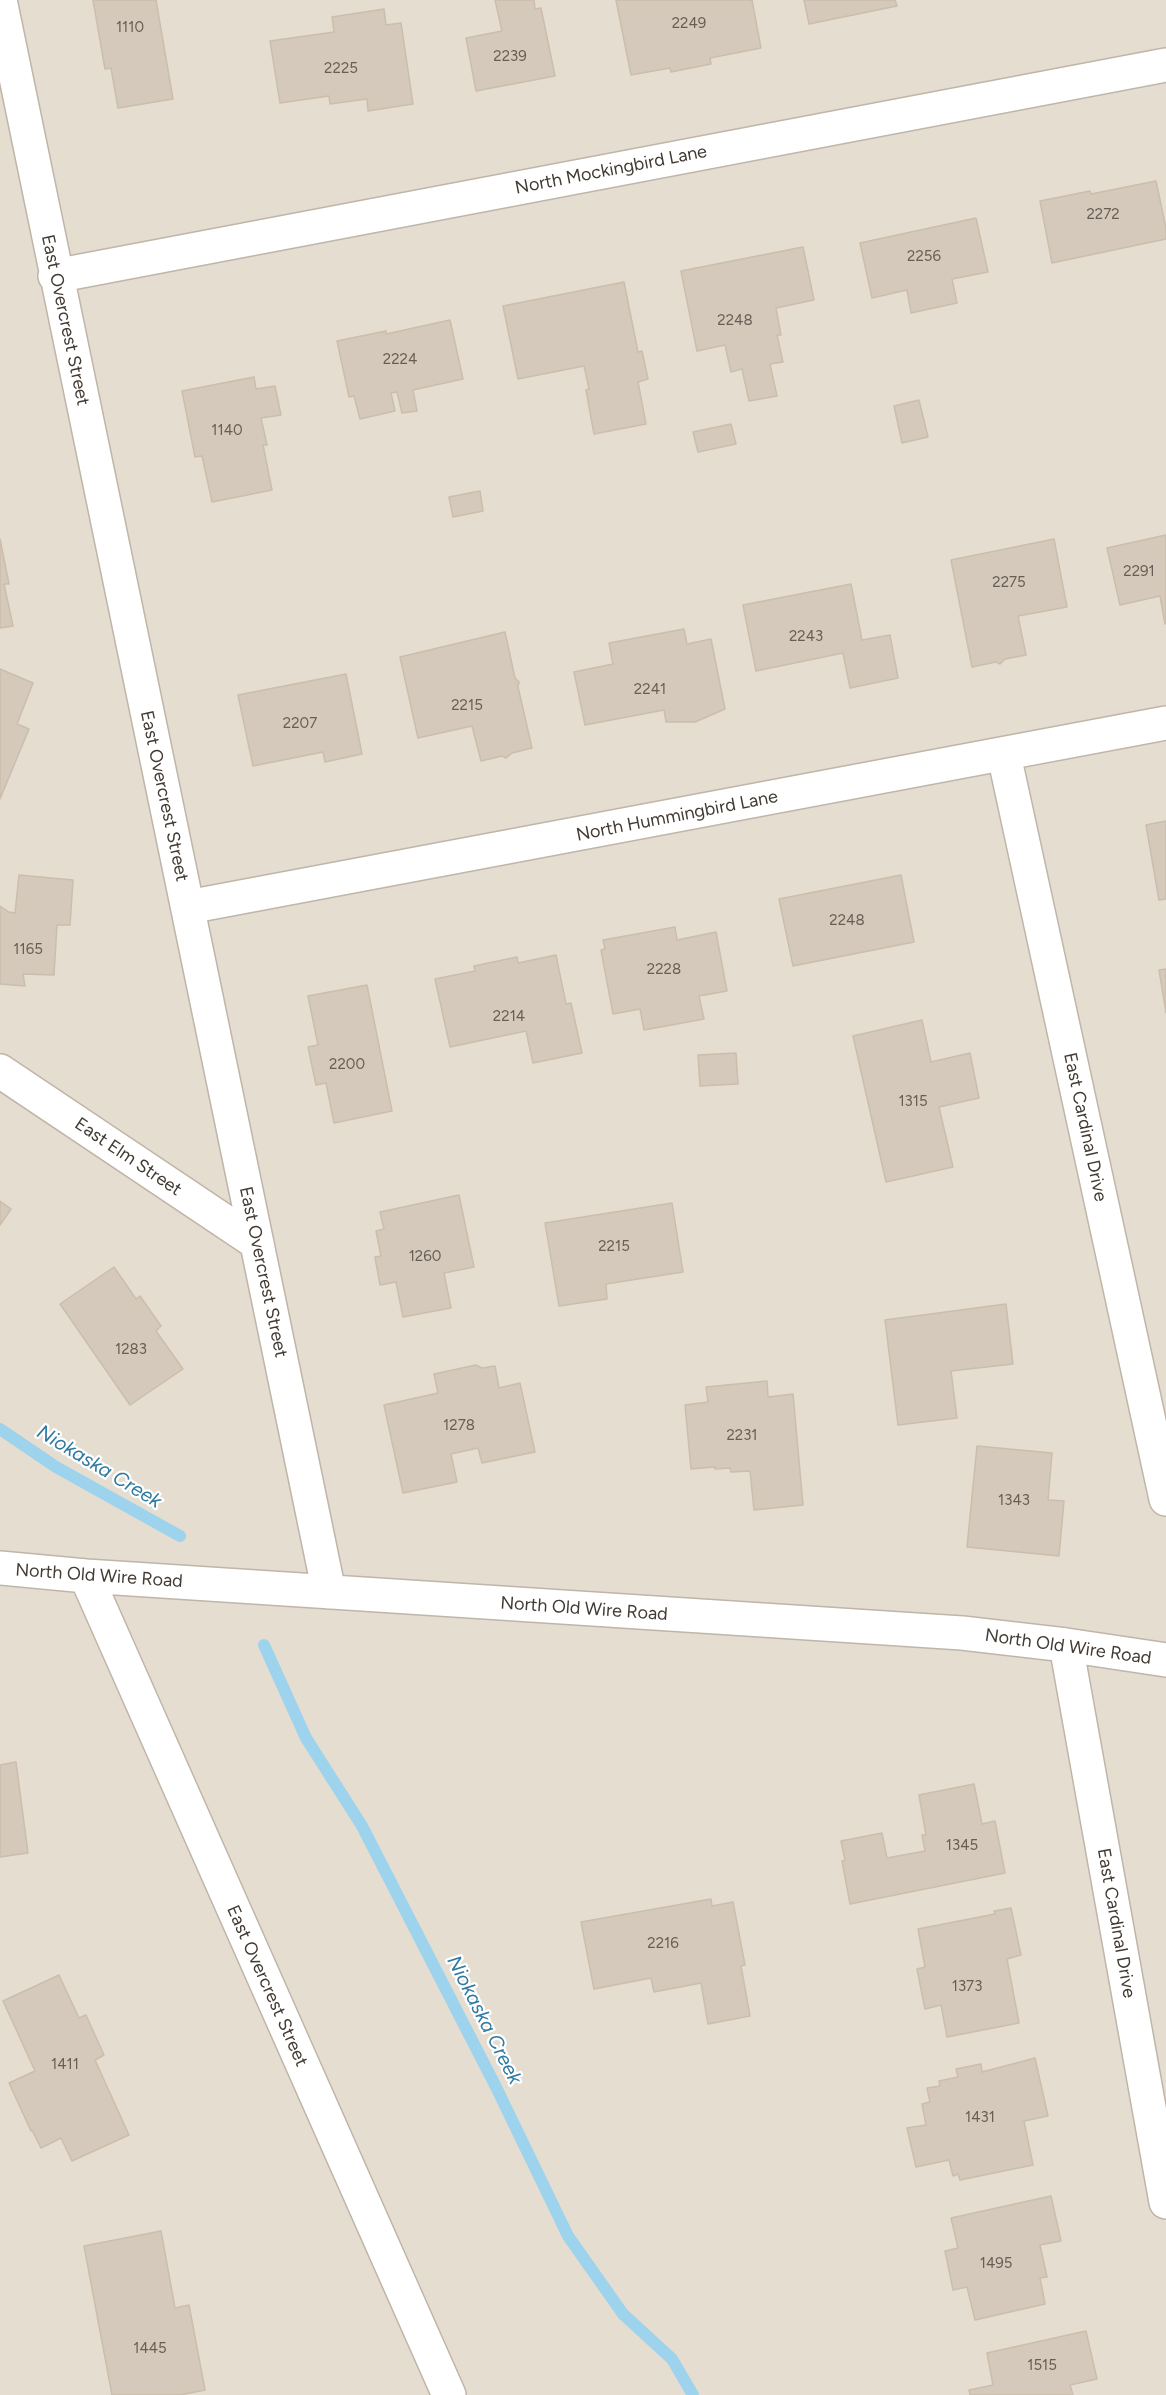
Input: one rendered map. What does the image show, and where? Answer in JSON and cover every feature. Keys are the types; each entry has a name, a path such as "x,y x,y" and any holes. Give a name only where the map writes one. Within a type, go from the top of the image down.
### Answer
{"street":[{"name":"East Overcrest Street","path":"0,0 329,1592"},
{"name":"North Mockingbird Lane","path":"56,276 1166,65"},
{"name":"North Hummingbird Lane","path":"188,907 1166,723"},
{"name":"East Cardinal Drive","path":"1004,755 1166,1499"},
{"name":"East Elm Street","path":"0,1071 257,1243"},
{"name":"North Old Wire Road","path":"0,1568 86,1576 962,1633 1166,1660"},
{"name":"East Overcrest Street","path":"86,1576 449,2395"},
{"name":"East Cardinal Drive","path":"1066,1645 1166,2202"}],"shaded area":[{"path":"0,0 1166,0 1166,2395 0,2395"}],"building":[{"path":"93,0 156,0 173,99 118,108 111,68 105,69"},
{"path":"495,0 534,0 535,9 541,8 555,76 476,91 466,38 502,31"},
{"path":"616,0 752,0 761,48 710,58 711,64 671,72 670,68 631,75"},
{"path":"804,0 895,0 897,6 809,24"},
{"path":"384,9 386,25 401,23 413,104 368,111 367,99 330,104 329,96 280,103 270,41 334,32 332,17"},
{"path":"1156,181 1166,228 1166,239 1052,263 1040,201"},
{"path":"976,218 988,272 952,279 957,303 911,313 907,290 872,298 860,243"},
{"path":"803,247 814,300 776,308 781,335 777,335 783,362 770,364 777,396 749,401 742,369 731,372 725,345 697,351 681,271"},
{"path":"624,282 638,352 642,351 648,379 638,382 646,424 594,434 584,366 518,379 503,306"},
{"path":"450,320 463,379 413,390 417,411 402,413 397,392 391,393 395,411 360,419 354,396 349,397 337,341 386,331 386,334"},
{"path":"254,377 256,389 275,386 281,415 261,418 267,445 263,445 272,490 212,502 202,456 195,457 182,391"},
{"path":"919,400 928,437 902,443 894,406"},
{"path":"731,424 736,444 698,452 693,432"},
{"path":"480,491 483,511 453,517 449,497"},
{"path":"1166,535 1165,624 1160,596 1120,605 1107,548"},
{"path":"0,539 9,584 4,584 13,626 0,628"},
{"path":"1054,539 1067,607 1018,616 1026,655 1005,659 1000,664 996,662 972,667 951,560"},
{"path":"851,584 862,640 890,635 898,678 850,688 843,653 756,671 743,605"},
{"path":"684,629 687,644 711,639 725,709 695,722 666,722 664,710 585,725 574,672 613,664 609,643"},
{"path":"505,632 515,678 519,682 518,687 532,748 512,753 506,758 502,756 481,761 472,726 418,738 400,657"},
{"path":"0,669 33,683 17,724 29,729 0,799"},
{"path":"346,674 362,754 325,762 323,752 253,766 238,695"},
{"path":"1166,821 1166,899 1159,900 1146,825"},
{"path":"19,875 73,880 70,925 57,925 54,975 23,974 25,986 0,984 0,906 15,913"},
{"path":"901,875 914,942 793,966 779,899"},
{"path":"675,927 677,940 716,932 727,991 699,996 704,1019 644,1030 640,1009 613,1014 601,950 605,949 603,940"},
{"path":"556,955 566,1004 571,1003 582,1053 533,1063 526,1031 450,1047 435,979 475,971 474,966 517,957 518,963"},
{"path":"1166,969 1166,1013 1159,970"},
{"path":"367,985 392,1111 334,1123 326,1083 316,1085 308,1047 318,1045 308,996"},
{"path":"922,1020 931,1062 970,1053 979,1098 939,1107 953,1167 886,1182 853,1036"},
{"path":"736,1053 738,1084 700,1086 698,1055"},
{"path":"459,1195 474,1267 444,1273 451,1308 403,1317 396,1282 380,1285 375,1257 381,1256 376,1231 384,1229 380,1212"},
{"path":"0,1201 11,1209 0,1225"},
{"path":"672,1203 683,1272 606,1284 607,1299 559,1306 545,1223"},
{"path":"114,1267 136,1299 140,1296 161,1326 156,1331 183,1369 130,1405 60,1304"},
{"path":"1006,1304 1013,1364 951,1371 957,1418 898,1425 885,1320"},
{"path":"476,1365 482,1368 495,1366 499,1388 520,1383 535,1452 482,1463 478,1448 451,1454 457,1482 403,1493 384,1405 438,1393 434,1374"},
{"path":"767,1381 768,1397 793,1394 803,1505 754,1510 750,1471 731,1472 730,1468 715,1469 715,1467 691,1469 685,1405 708,1402 706,1387"},
{"path":"977,1446 1052,1453 1048,1500 1064,1501 1059,1556 967,1547"},
{"path":"16,1762 28,1853 0,1857 0,1765"},
{"path":"974,1784 982,1824 995,1821 1005,1873 850,1904 842,1861 845,1860 841,1841 882,1833 887,1858 925,1851 922,1835 926,1835 919,1795"},
{"path":"711,1899 712,1906 733,1902 745,1965 741,1966 750,2016 708,2024 701,1983 654,1992 651,1978 594,1989 581,1922"},
{"path":"1011,1908 1021,1955 1007,1959 1019,2023 947,2037 941,2005 925,2009 917,1969 925,1967 918,1929 995,1914 994,1911"},
{"path":"59,1975 79,2018 86,2015 104,2055 95,2060 129,2135 72,2161 61,2138 41,2148 9,2083 35,2071 3,2001"},
{"path":"1035,2058 1048,2116 1024,2121 1033,2165 960,2180 958,2174 953,2176 949,2160 916,2167 907,2128 926,2125 922,2104 930,2102 927,2088 940,2086 939,2081 958,2077 956,2069 981,2064 982,2072"},
{"path":"1051,2196 1061,2241 1040,2245 1047,2277 1040,2278 1045,2304 975,2320 967,2287 953,2290 945,2251 958,2248 951,2218"},
{"path":"161,2231 175,2308 189,2305 205,2390 180,2395 112,2395 84,2246"},
{"path":"1086,2331 1097,2379 1070,2385 1073,2395 970,2395 969,2390 993,2385 987,2353"}],"waterway":[{"name":"Niokaska Creek","path":"0,1429 56,1467 180,1536"},
{"name":"Niokaska Creek","path":"264,1645 306,1738 362,1826 496,2087 568,2236 623,2314 672,2359 693,2395"}]}
